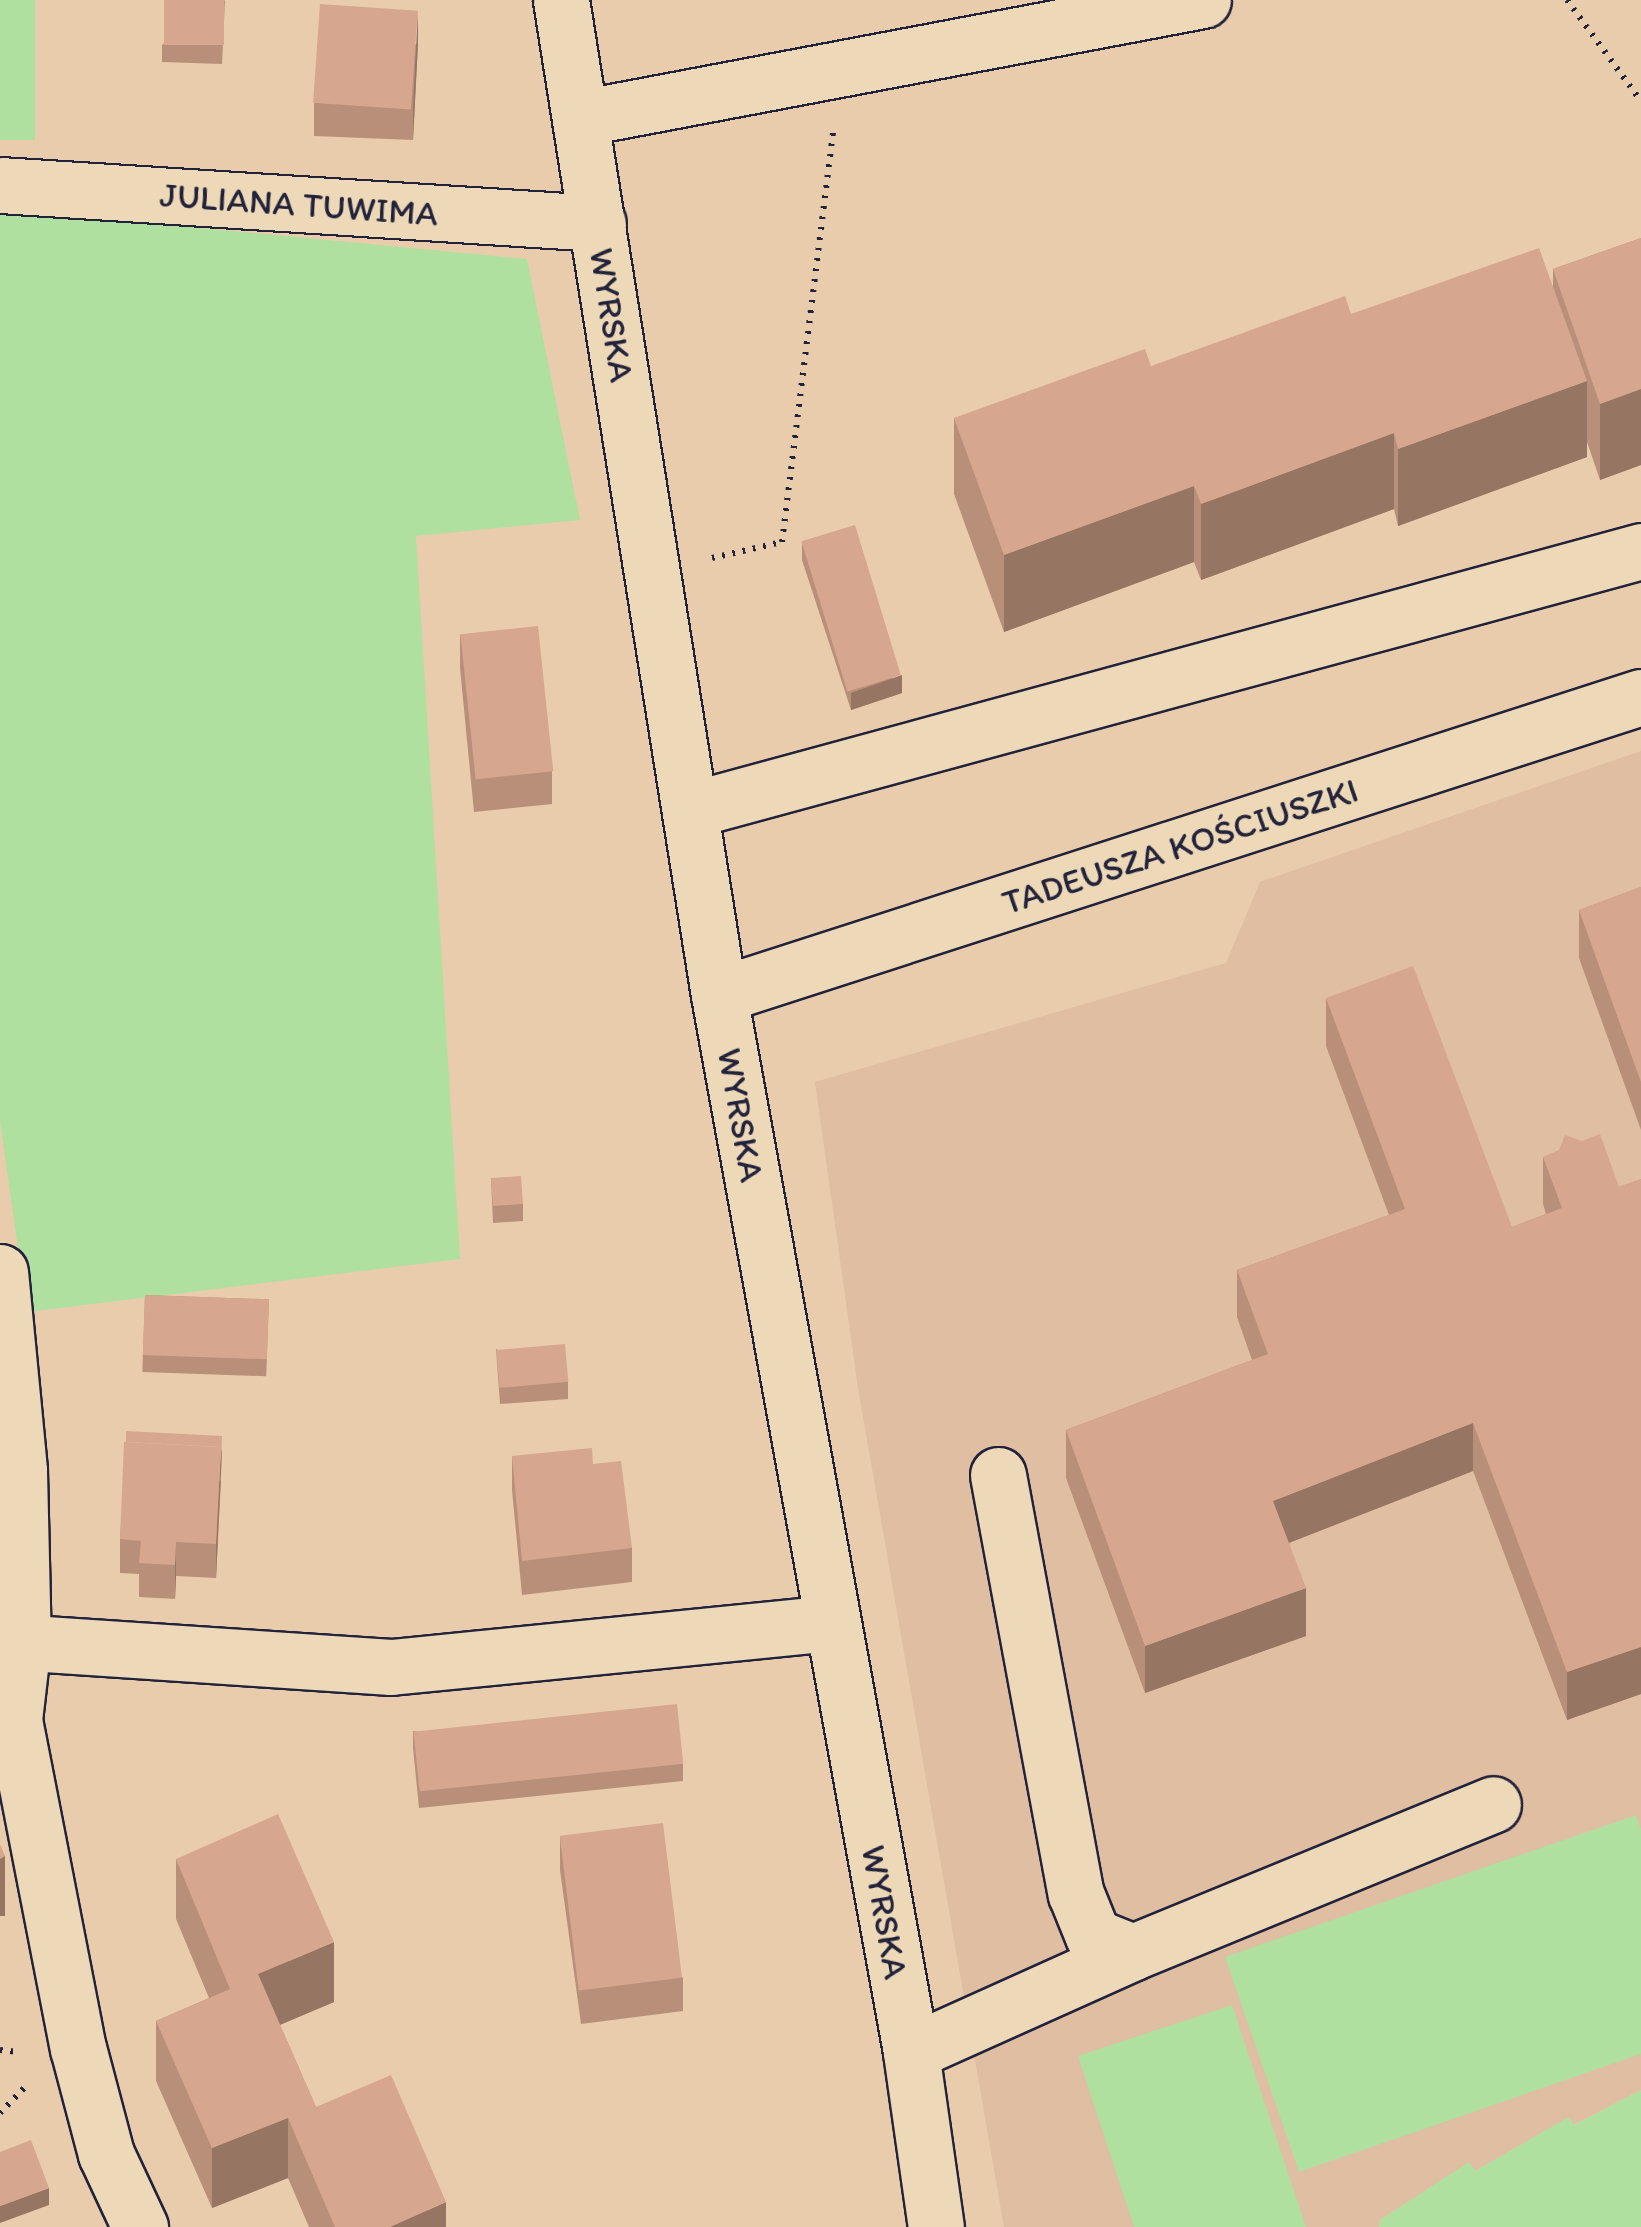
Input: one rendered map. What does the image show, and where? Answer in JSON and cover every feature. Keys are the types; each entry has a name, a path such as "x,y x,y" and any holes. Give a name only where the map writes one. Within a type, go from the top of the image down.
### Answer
{"street":[{"name":"WYRSKA","path":"561,0 719,995 911,2052 936,2227"},
{"path":"580,118 1203,0"},
{"name":"JULIANA TUWIMA","path":"0,186 598,223"},
{"path":"690,810 1641,551"},
{"name":"TADEUSZA KOŚCIUSZKI","path":"719,995 1641,696"},
{"path":"0,1272 19,1470 12,1641 14,1720 78,2048 106,2154 140,2227"},
{"path":"998,1475 1076,1894 1093,1936 1133,1952"},
{"path":"12,1641 391,1667 833,1623"},
{"path":"911,2052 1133,1952 1493,1804"}],"path":[{"path":"1567,0 1641,101"},
{"path":"652,572 782,542 840,69"}],"shaded area":[{"path":"1641,751 1641,2090 1573,2125 1568,2118 1475,2171 1468,2163 1380,2220 1379,2227 1004,2227 858,1388 815,1082 1226,963 1260,882"}],"green space":[{"path":"0,0 35,0 35,140 0,140"},
{"path":"0,209 527,259 580,520 416,536 460,1259 27,1312 0,1121"},
{"path":"1636,1815 1641,1830 1641,2054 1299,2172 1225,1957"},
{"path":"1232,2005 1306,2227 1134,2227 1078,2056"},
{"path":"1641,2090 1641,2227 1379,2227 1380,2220 1469,2162 1475,2171 1569,2117 1574,2125"}],"building":[{"path":"164,0 224,0 224,45 164,45"},
{"path":"320,4 418,11 411,110 313,103"},
{"path":"1641,238 1641,389 1600,404 1553,269"},
{"path":"1539,248 1587,381 1398,449 1394,433 1201,504 1194,486 1004,555 954,418 1145,349 1151,366 1345,296 1351,314"},
{"path":"855,525 901,675 847,692 801,541"},
{"path":"538,626 553,771 476,779 460,634"},
{"path":"1641,887 1641,1082 1579,910"},
{"path":"1413,966 1512,1227 1562,1208 1543,1157 1559,1150 1565,1135 1582,1141 1600,1134 1619,1187 1641,1179 1641,1647 1567,1672 1473,1423 1273,1501 1306,1588 1145,1646 1066,1430 1268,1354 1237,1270 1405,1209 1326,998"},
{"path":"521,1176 523,1204 493,1206 491,1178"},
{"path":"145,1295 269,1299 267,1359 143,1355"},
{"path":"565,1344 568,1382 500,1388 496,1350"},
{"path":"126,1431 222,1436 221,1463 221,1447 126,1442"},
{"path":"124,1442 221,1447 216,1544 176,1542 175,1565 139,1563 141,1541 120,1539"},
{"path":"592,1448 593,1464 621,1461 632,1548 522,1561 512,1456"},
{"path":"677,1704 683,1764 420,1791 413,1732"},
{"path":"278,1814 334,1942 258,1974 316,2107 391,2075 446,2202 390,2227 335,2227 288,2118 212,2148 156,2021 230,1989 176,1859"},
{"path":"663,1823 682,1978 579,1991 560,1836"},
{"path":"31,2140 49,2188 0,2206 0,2152"}]}
